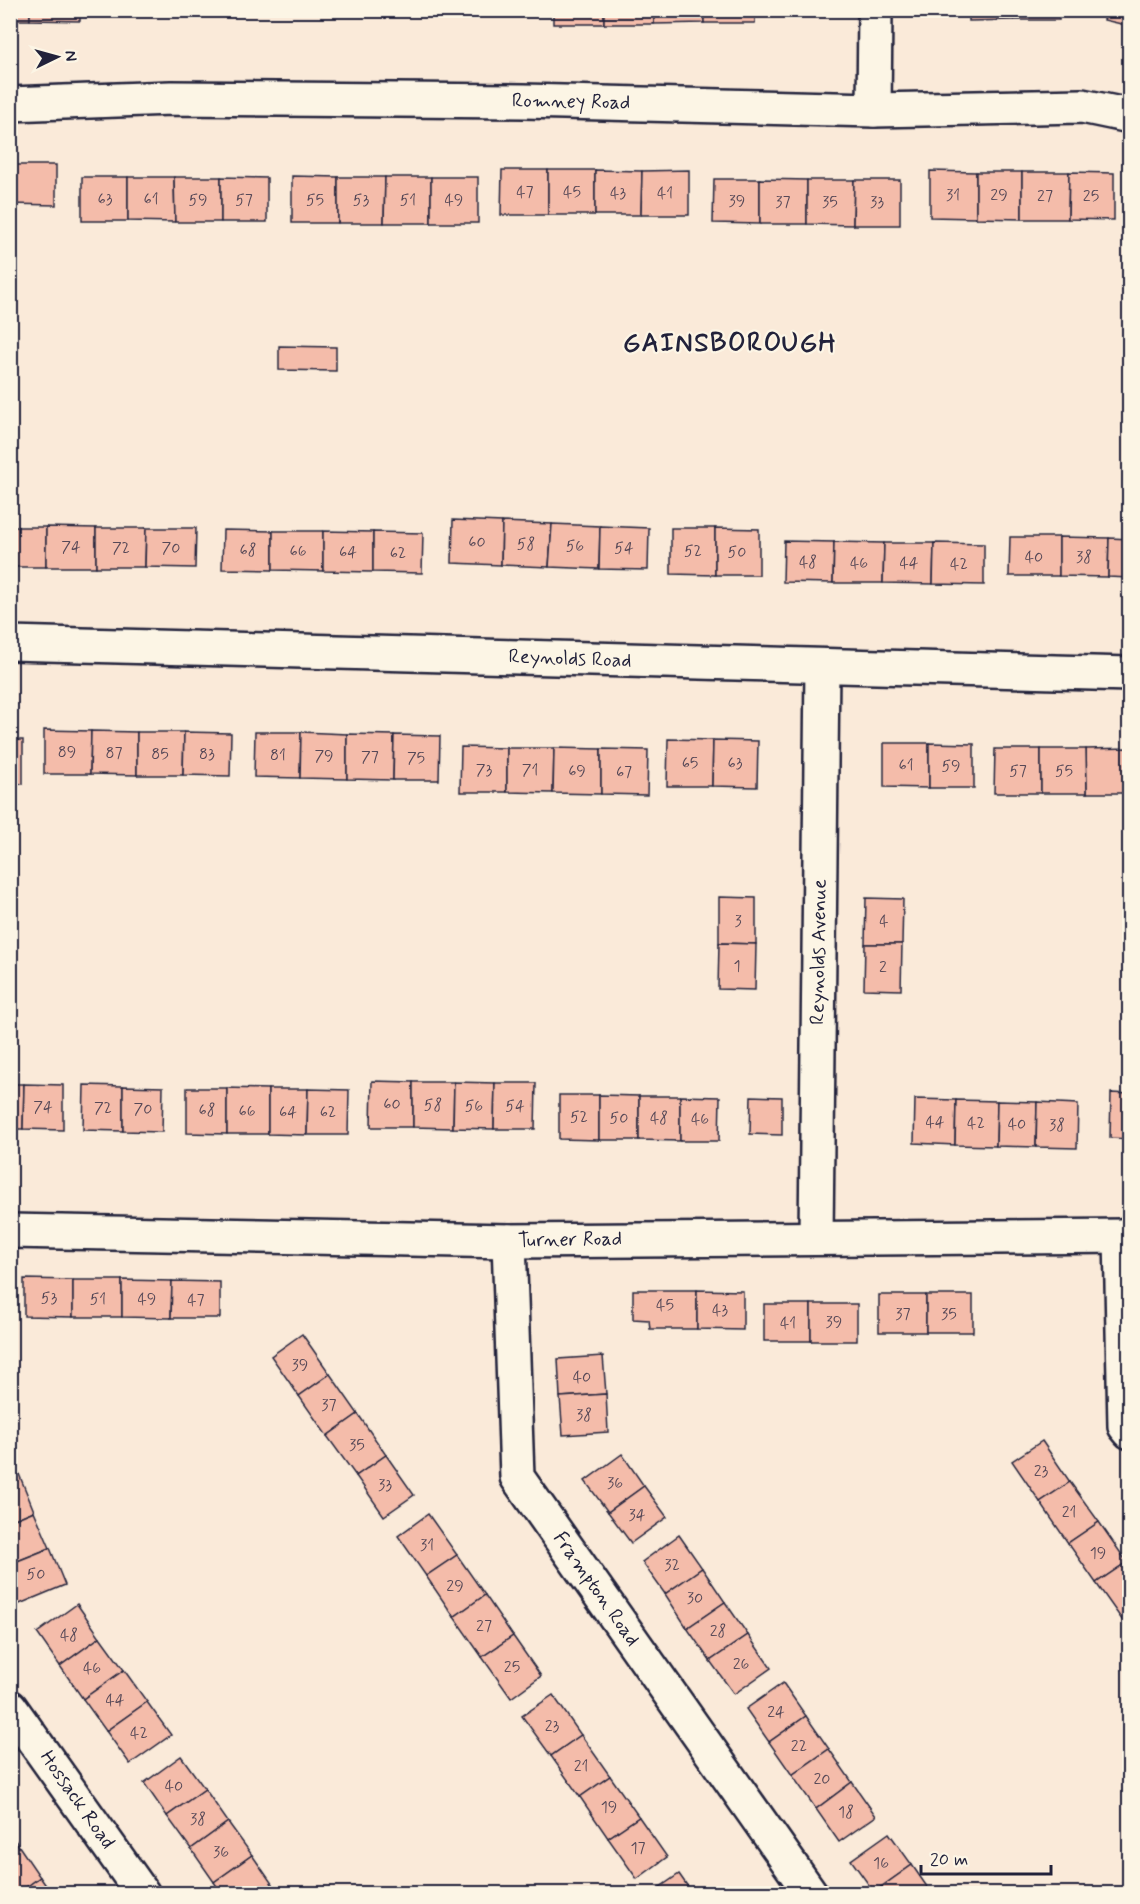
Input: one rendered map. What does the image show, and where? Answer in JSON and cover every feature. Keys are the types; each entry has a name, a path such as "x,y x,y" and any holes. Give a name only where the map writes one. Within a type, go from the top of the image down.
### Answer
{"street":[{"path":"874,110 875,10"},
{"name":"Romney Road","path":"10,104 171,98 524,101 874,110 1082,106 1130,116"},
{"name":"Reynolds Road","path":"10,643 1130,674"},
{"name":"Reynolds Avenue","path":"816,1238 822,667"},
{"name":"Turner Road","path":"10,1231 509,1241 1125,1236"},
{"path":"1125,1236 1125,1426 1130,1432"},
{"name":"Frampton Road","path":"509,1241 517,1477 811,1893"},
{"name":"Hossack Road","path":"10,1707 143,1893"}],"building":[{"path":"10,10 30,10 30,20 10,20"},
{"path":"30,10 80,10 80,21 30,20"},
{"path":"104,10 154,10 154,12 104,12"},
{"path":"154,10 204,10 204,12 154,12"},
{"path":"204,10 254,10 254,12 204,12"},
{"path":"254,10 305,10 305,12 254,12"},
{"path":"328,10 378,10 378,12 328,13"},
{"path":"378,10 428,10 428,12 378,12"},
{"path":"428,10 479,10 479,12 428,12"},
{"path":"479,10 529,10 529,12 479,12"},
{"path":"553,10 604,10 604,24 553,24"},
{"path":"604,10 654,10 654,24 604,24"},
{"path":"654,10 704,10 704,23 654,24"},
{"path":"704,10 755,10 755,23 704,23"},
{"path":"969,10 1014,10 1014,20 969,21"},
{"path":"1014,10 1059,10 1059,20 1014,20"},
{"path":"1106,10 1130,10 1130,26 1104,20"},
{"path":"10,165 56,165 56,205 10,204"},
{"path":"502,170 548,170 548,215 501,215"},
{"path":"548,170 595,170 595,215 548,215"},
{"path":"595,170 642,171 641,215 595,215"},
{"path":"689,170 689,215 641,215 642,171"},
{"path":"930,171 976,172 976,218 930,217"},
{"path":"976,172 1022,172 1022,219 976,218"},
{"path":"1022,172 1069,172 1068,219 1022,219"},
{"path":"1069,172 1114,173 1114,220 1068,219"},
{"path":"292,176 338,177 338,223 292,223"},
{"path":"82,177 128,177 128,221 82,221"},
{"path":"128,177 174,177 175,222 128,221"},
{"path":"174,177 221,177 221,222 175,222"},
{"path":"221,177 267,178 267,222 221,222"},
{"path":"338,177 385,177 384,223 338,223"},
{"path":"385,177 431,177 431,223 384,223"},
{"path":"431,177 478,177 478,223 431,223"},
{"path":"714,179 760,179 760,224 713,223"},
{"path":"760,179 807,180 807,224 760,224"},
{"path":"807,180 854,180 853,225 807,224"},
{"path":"854,180 900,180 900,225 853,225"},
{"path":"279,346 336,347 336,371 279,370"},
{"path":"453,520 502,522 501,565 452,563"},
{"path":"502,522 552,524 549,567 501,565"},
{"path":"552,524 600,526 599,569 549,567"},
{"path":"600,526 649,528 648,570 599,569"},
{"path":"10,527 46,527 46,567 10,567"},
{"path":"46,527 96,528 96,567 46,567"},
{"path":"96,528 146,528 145,567 96,567"},
{"path":"146,528 196,528 195,568 145,567"},
{"path":"671,528 715,528 715,575 671,574"},
{"path":"715,528 759,529 759,575 715,575"},
{"path":"223,530 273,531 273,570 222,569"},
{"path":"273,531 323,531 323,571 273,570"},
{"path":"323,531 373,532 373,572 323,571"},
{"path":"373,532 423,533 422,573 373,572"},
{"path":"1010,537 1059,537 1059,576 1009,576"},
{"path":"1059,537 1109,538 1108,577 1059,576"},
{"path":"1109,538 1130,539 1130,578 1108,577"},
{"path":"784,541 834,542 833,583 783,582"},
{"path":"834,542 884,543 883,583 833,583"},
{"path":"884,543 934,543 933,584 883,583"},
{"path":"934,543 984,544 984,585 933,584"},
{"path":"44,730 91,731 90,774 44,774"},
{"path":"91,731 137,732 137,775 90,774"},
{"path":"137,732 184,732 183,775 137,775"},
{"path":"184,732 231,733 230,776 183,775"},
{"path":"255,732 301,732 300,778 254,777"},
{"path":"301,732 347,734 347,779 300,778"},
{"path":"347,734 394,735 393,780 347,779"},
{"path":"394,735 440,736 439,780 393,780"},
{"path":"668,739 713,740 712,786 667,786"},
{"path":"10,740 23,740 23,784 10,783"},
{"path":"713,740 758,741 757,787 712,786"},
{"path":"884,743 929,743 929,788 884,787"},
{"path":"929,743 974,744 974,788 929,788"},
{"path":"461,747 507,748 507,792 460,792"},
{"path":"507,748 554,748 553,793 507,792"},
{"path":"554,748 601,749 601,794 553,793"},
{"path":"1130,748 1130,793 1087,793 1086,749"},
{"path":"601,749 648,750 647,795 601,794"},
{"path":"995,749 1041,749 1041,793 994,793"},
{"path":"1041,749 1086,749 1087,793 1041,793"},
{"path":"719,897 756,898 756,944 719,943"},
{"path":"866,898 903,899 902,944 865,944"},
{"path":"719,943 756,944 755,990 718,989"},
{"path":"865,944 902,944 901,990 864,989"},
{"path":"372,1081 413,1082 413,1127 371,1127"},
{"path":"413,1082 454,1082 453,1128 413,1127"},
{"path":"454,1082 495,1083 494,1129 453,1128"},
{"path":"495,1083 536,1083 535,1129 494,1129"},
{"path":"10,1084 24,1084 23,1129 10,1129"},
{"path":"24,1084 63,1085 63,1130 23,1129"},
{"path":"84,1085 123,1086 123,1131 83,1130"},
{"path":"123,1086 163,1087 162,1132 123,1131"},
{"path":"187,1088 227,1088 227,1134 187,1133"},
{"path":"227,1088 268,1089 268,1134 227,1134"},
{"path":"268,1089 308,1089 307,1135 268,1134"},
{"path":"308,1089 349,1090 348,1135 307,1135"},
{"path":"1111,1093 1130,1094 1130,1139 1110,1138"},
{"path":"559,1095 599,1095 599,1140 559,1139"},
{"path":"599,1095 639,1096 639,1140 599,1140"},
{"path":"639,1096 680,1096 680,1141 639,1140"},
{"path":"680,1096 720,1097 719,1141 680,1141"},
{"path":"751,1096 782,1097 782,1135 750,1134"},
{"path":"915,1099 956,1100 955,1145 914,1143"},
{"path":"956,1100 997,1101 996,1146 955,1145"},
{"path":"997,1101 1037,1102 1036,1147 996,1146"},
{"path":"1037,1102 1078,1104 1077,1148 1036,1147"},
{"path":"24,1279 73,1280 73,1317 24,1316"},
{"path":"73,1280 122,1280 122,1317 73,1317"},
{"path":"122,1280 172,1281 171,1318 122,1317"},
{"path":"172,1281 220,1282 220,1318 171,1318"},
{"path":"633,1290 697,1290 697,1329 650,1329 649,1320 633,1319"},
{"path":"697,1290 743,1291 743,1330 697,1329"},
{"path":"879,1295 926,1295 926,1332 879,1332"},
{"path":"926,1295 973,1295 973,1332 926,1332"},
{"path":"764,1304 811,1304 811,1341 764,1341"},
{"path":"811,1304 857,1304 857,1341 811,1341"},
{"path":"302,1334 330,1374 299,1396 271,1356"},
{"path":"603,1356 606,1394 560,1397 558,1359"},
{"path":"330,1374 358,1414 327,1436 299,1396"},
{"path":"606,1394 608,1432 563,1435 560,1397"},
{"path":"358,1414 386,1455 356,1476 327,1436"},
{"path":"1042,1441 1070,1482 1040,1502 1012,1461"},
{"path":"10,1453 19,1474 10,1477"},
{"path":"622,1454 644,1486 608,1512 585,1481"},
{"path":"386,1455 414,1495 384,1516 356,1476"},
{"path":"19,1474 34,1511 10,1521 10,1477"},
{"path":"1070,1482 1099,1522 1068,1543 1040,1502"},
{"path":"644,1486 667,1517 631,1543 608,1512"},
{"path":"34,1511 50,1548 10,1564 10,1521"},
{"path":"428,1514 457,1555 426,1576 398,1536"},
{"path":"1099,1522 1127,1562 1096,1583 1068,1543"},
{"path":"679,1535 702,1568 665,1594 642,1562"},
{"path":"50,1548 65,1585 17,1605 10,1589 10,1564"},
{"path":"457,1555 485,1595 454,1617 426,1576"},
{"path":"1127,1562 1130,1566 1130,1621 1125,1624 1096,1583"},
{"path":"702,1568 725,1602 687,1628 665,1594"},
{"path":"485,1595 513,1636 482,1657 454,1617"},
{"path":"725,1602 748,1635 710,1661 687,1628"},
{"path":"77,1604 100,1637 60,1666 37,1633"},
{"path":"748,1635 771,1668 734,1694 710,1661"},
{"path":"513,1636 541,1676 511,1698 482,1657"},
{"path":"100,1637 124,1670 83,1699 60,1666"},
{"path":"124,1670 147,1702 106,1731 83,1699"},
{"path":"783,1683 806,1716 769,1742 746,1709"},
{"path":"553,1695 581,1735 551,1756 522,1716"},
{"path":"147,1702 171,1735 130,1764 106,1731"},
{"path":"806,1716 829,1749 792,1775 769,1742"},
{"path":"581,1735 610,1776 580,1797 551,1756"},
{"path":"829,1749 852,1782 816,1809 792,1775"},
{"path":"181,1756 205,1789 167,1816 144,1783"},
{"path":"610,1776 639,1817 608,1838 580,1797"},
{"path":"852,1782 876,1816 839,1842 816,1809"},
{"path":"205,1789 228,1822 191,1849 167,1816"},
{"path":"639,1817 667,1857 637,1879 608,1838"},
{"path":"228,1822 252,1855 214,1882 191,1849"},
{"path":"889,1833 912,1865 874,1892 851,1860"},
{"path":"12,1836 40,1877 17,1894 10,1894"},
{"path":"252,1855 275,1888 268,1894 222,1894 214,1882"},
{"path":"912,1865 932,1894 875,1894 874,1892"},
{"path":"679,1874 693,1894 650,1894"},
{"path":"40,1877 52,1894 17,1894"}],"district":[{"name":"GAINSBOROUGH","path":"730,344"}]}
